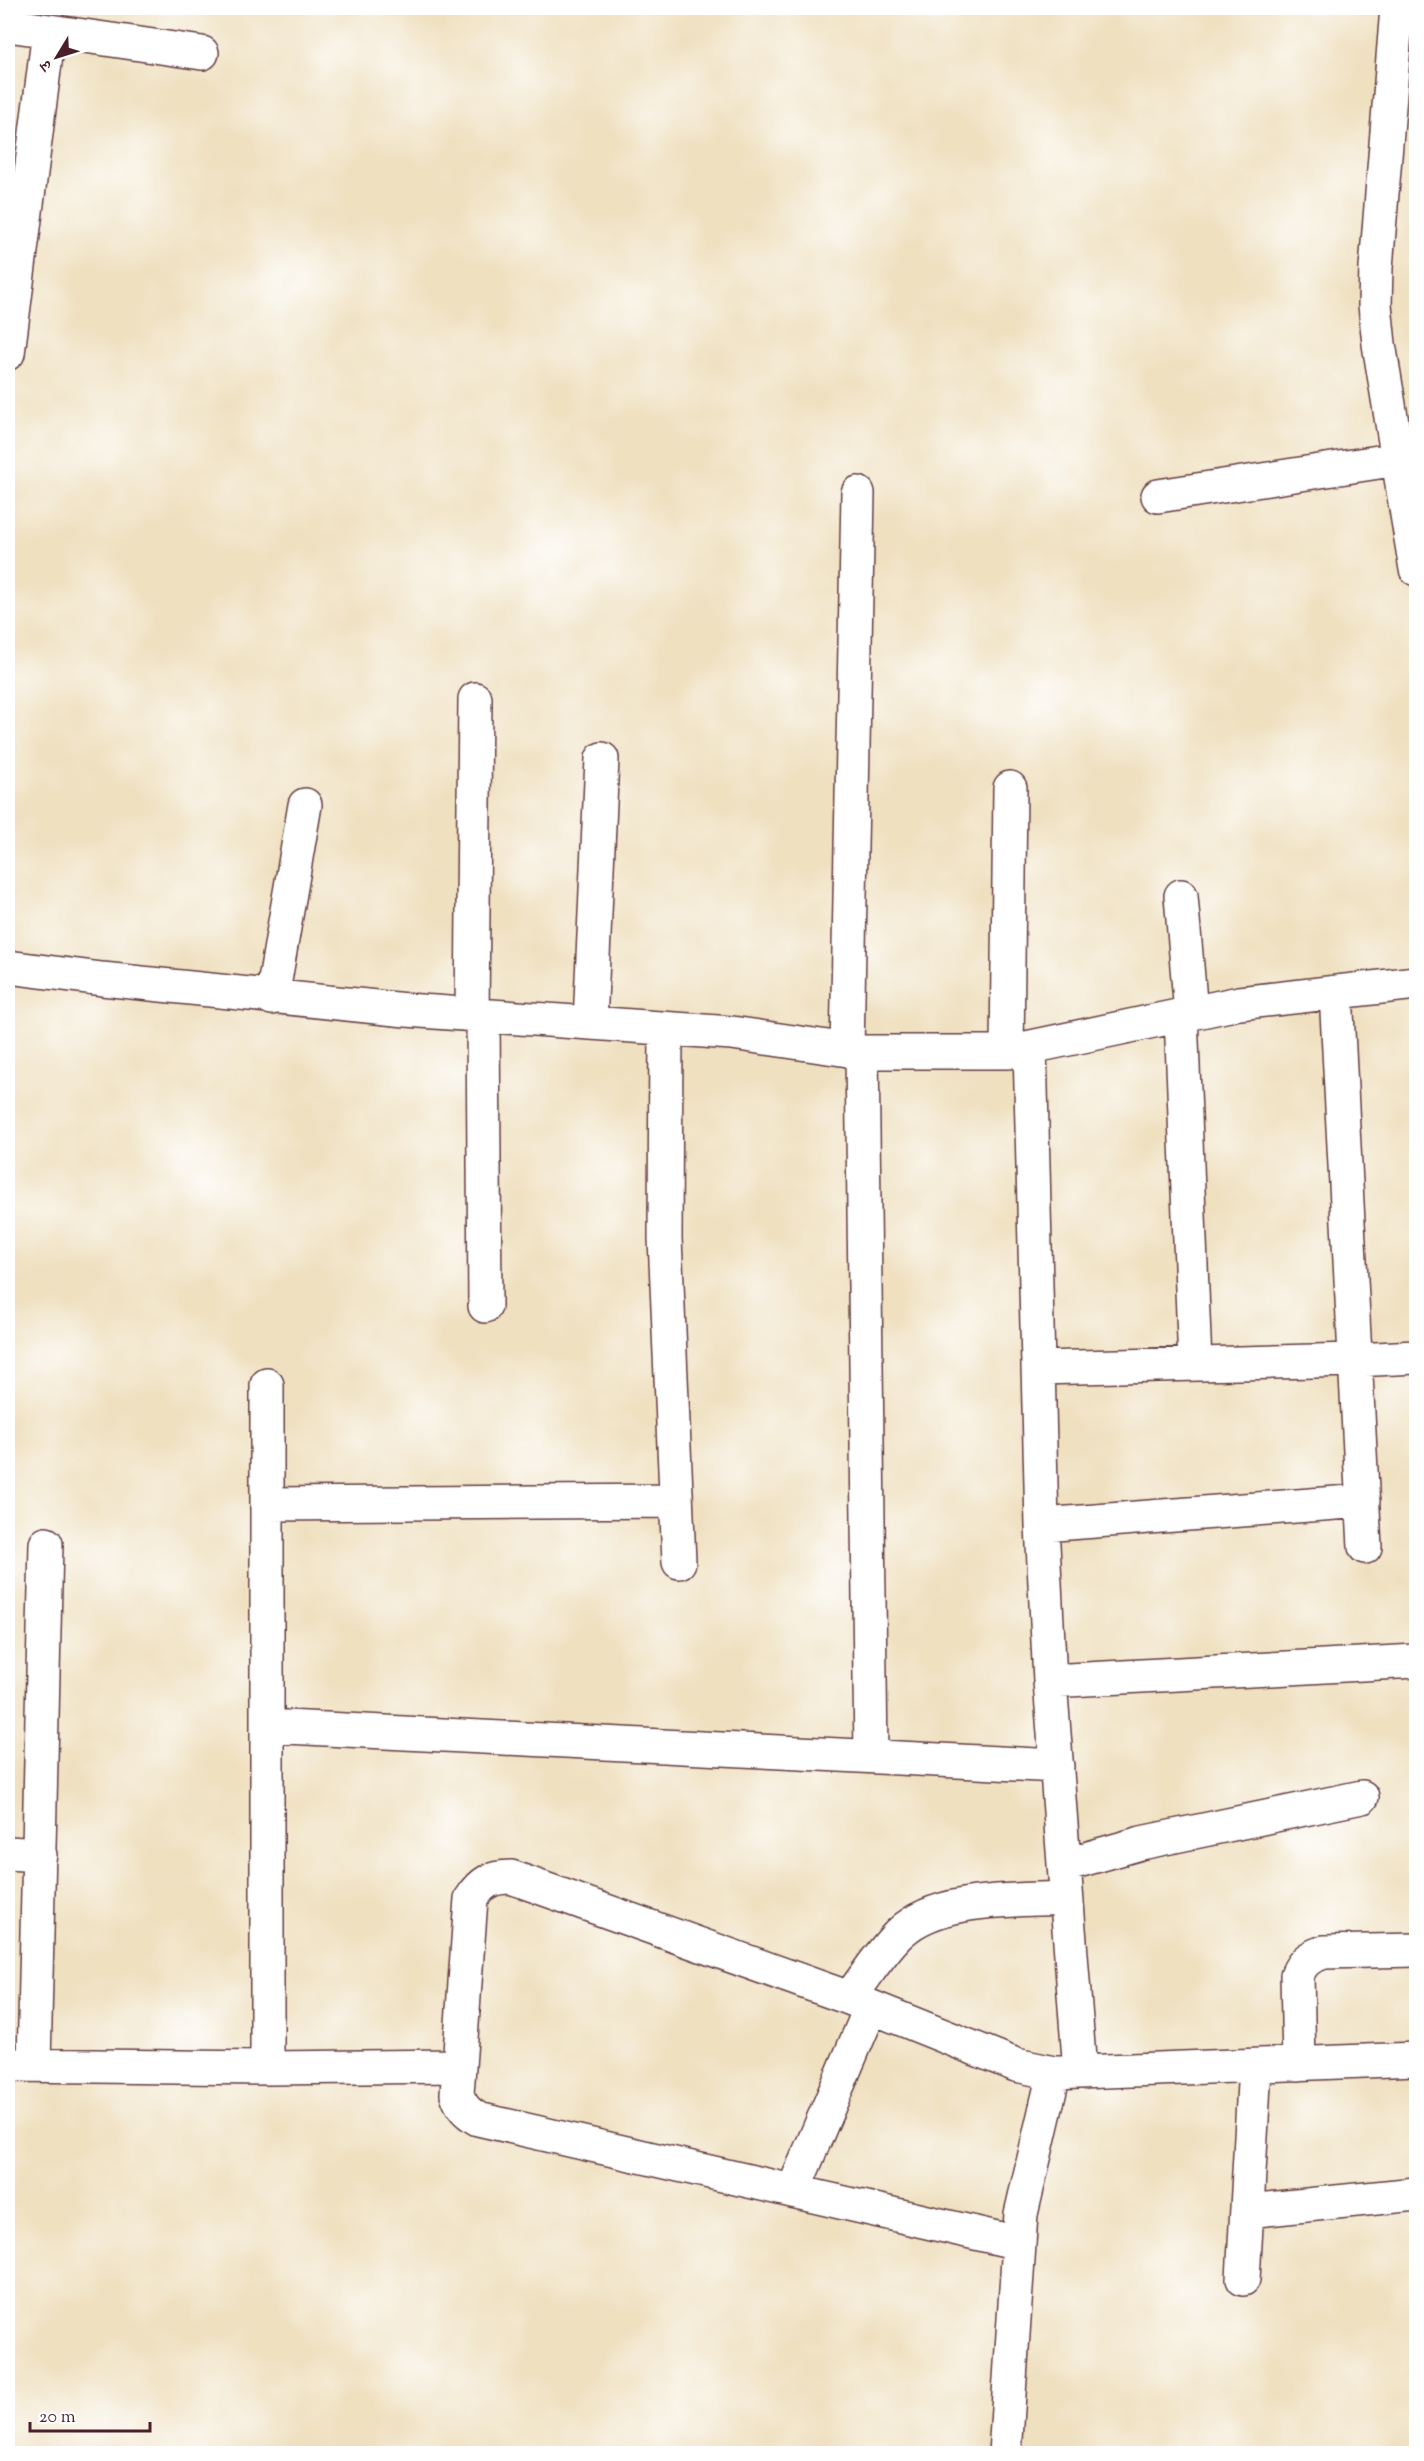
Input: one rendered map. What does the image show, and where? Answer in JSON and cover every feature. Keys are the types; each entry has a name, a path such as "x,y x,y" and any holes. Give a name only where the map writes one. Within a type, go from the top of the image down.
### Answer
{"street":[{"path":"1397,8 1375,305 1379,344 1416,569"},
{"path":"8,25 202,53"},
{"path":"8,353 49,31"},
{"path":"1158,496 1398,459"},
{"path":"858,493 854,1051 871,1755"},
{"path":"475,699 477,1016 485,1306"},
{"path":"590,1023 602,759"},
{"path":"1005,2454 1021,2214 1067,2073 1066,1898 1050,1681 1042,1525 1038,1368 1018,1049 1010,788"},
{"path":"272,998 305,805"},
{"path":"1181,896 1195,1364"},
{"path":"8,967 272,998 477,1016 732,1033 854,1051 1018,1049 1239,1003 1416,983"},
{"path":"1336,993 1365,1547"},
{"path":"666,1029 665,1238 679,1562"},
{"path":"1038,1368 1416,1357"},
{"path":"267,1385 267,2068"},
{"path":"267,1504 676,1501"},
{"path":"1042,1525 1363,1501"},
{"path":"46,1544 40,1855 21,2064 267,2068 458,2066"},
{"path":"1050,1681 1416,1660"},
{"path":"267,1726 1057,1766"},
{"path":"1064,1865 1141,1843 1362,1797"},
{"path":"8,1853 40,1855"},
{"path":"1019,2243 477,2118 467,2113 459,2103 457,2094 458,2066 471,1899 480,1884 496,1877 511,1876 860,2002 1016,2065 1067,2073 1416,2059"},
{"path":"793,2191 860,2002 901,1932 927,1915 959,1905 1066,1898"},
{"path":"1299,2064 1297,1976 1302,1963 1310,1957 1324,1953 1416,1950"},
{"path":"1244,2279 1254,2066"},
{"path":"1247,2211 1416,2194"}]}
